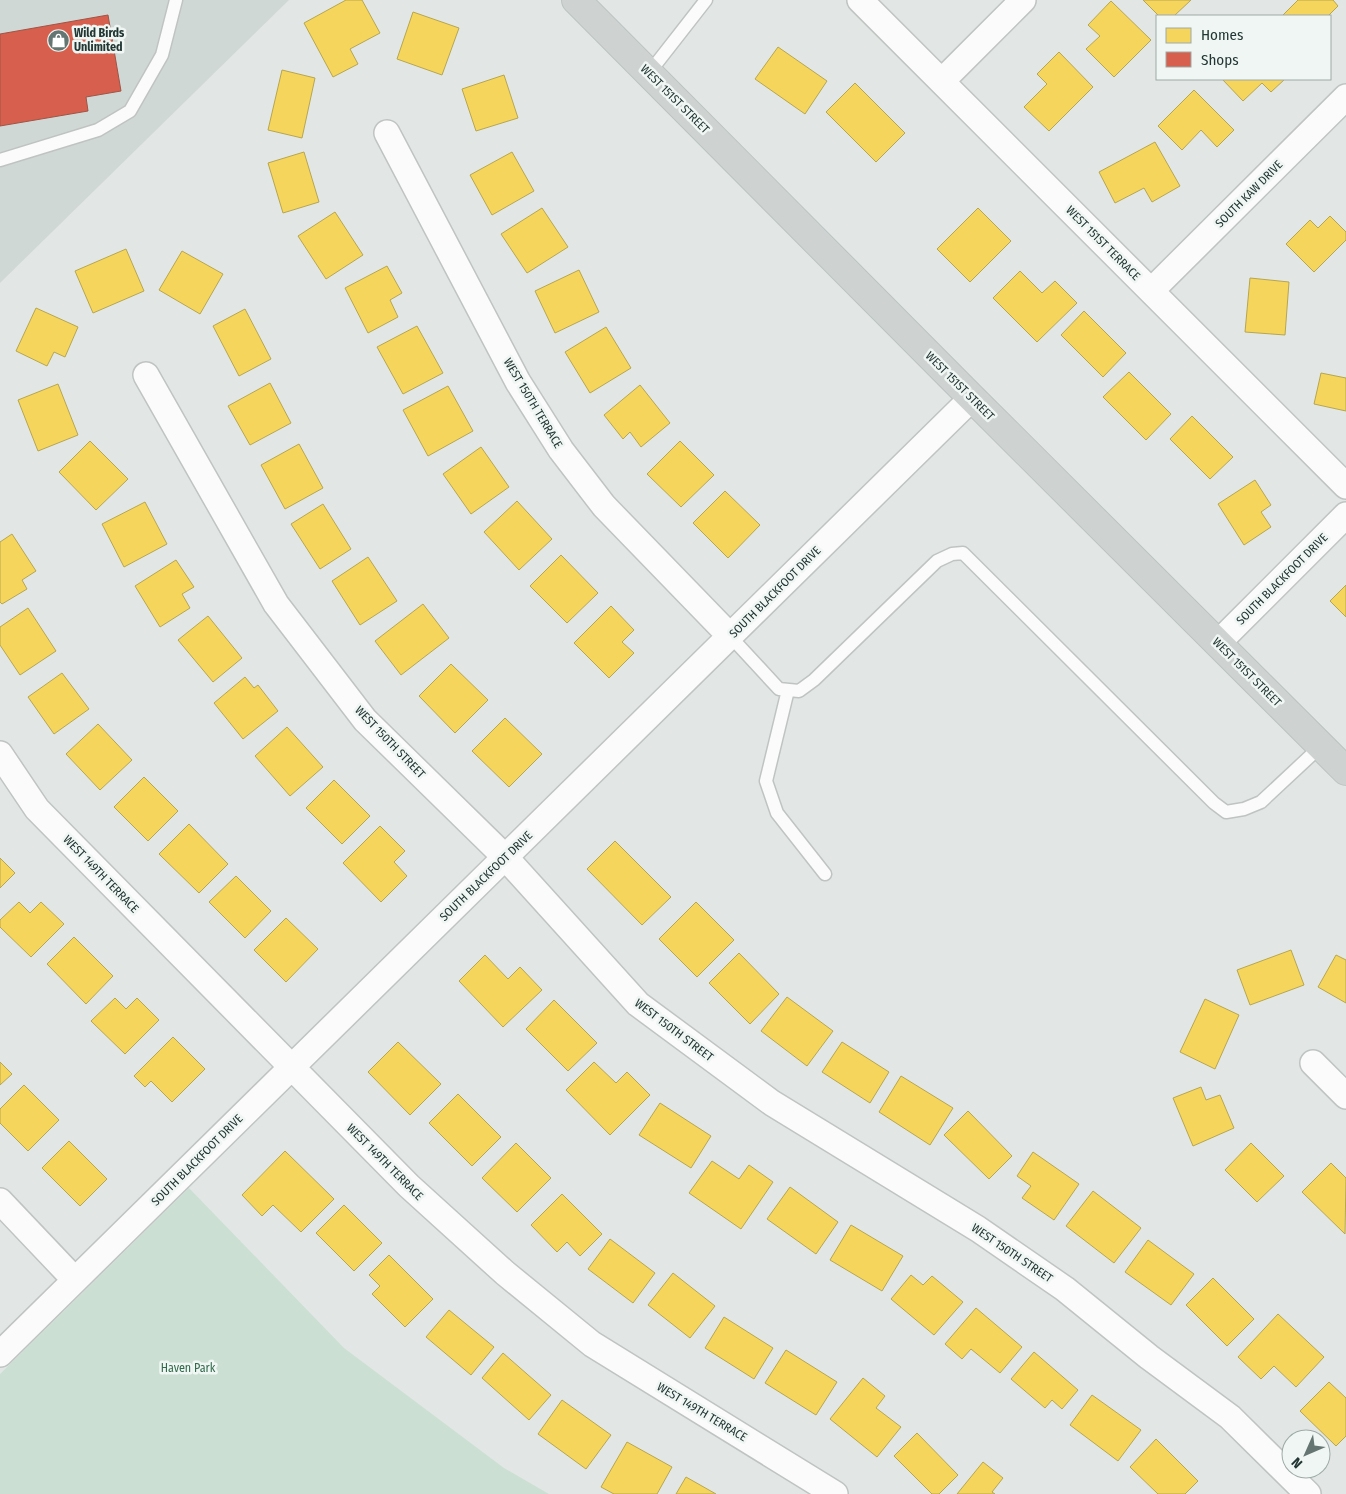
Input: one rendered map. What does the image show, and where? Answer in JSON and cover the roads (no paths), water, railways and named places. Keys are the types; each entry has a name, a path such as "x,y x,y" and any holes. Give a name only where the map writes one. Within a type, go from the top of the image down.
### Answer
{"main road":[{"name":"WEST 151ST STREET","path":"576,0 1346,771"}],"street":[{"name":"WEST 151ST TERRACE","path":"860,0 1346,486"},
{"path":"942,81 1024,0"},
{"name":"SOUTH KAW DRIVE","path":"1151,291 1346,97"},
{"name":"WEST 150TH TERRACE","path":"387,133 518,382 562,450 604,506 730,636"},
{"name":"WEST 150TH STREET","path":"146,375 276,604 366,720 505,858 638,1004 772,1103 978,1229 1065,1289 1149,1357 1230,1417 1308,1494"},
{"name":"SOUTH BLACKFOOT DRIVE","path":"0,1354 972,398"},
{"name":"SOUTH BLACKFOOT DRIVE","path":"1218,643 1346,515"},
{"name":"WEST 149TH TERRACE","path":"0,754 37,808 409,1186 505,1273 592,1344 835,1494"},
{"path":"1313,1063 1346,1096"},
{"path":"0,1201 75,1280"}],"lane":[{"path":"0,160 98,130 130,111 162,56 176,0"},
{"path":"649,73 706,0"},
{"path":"730,636 779,689 799,691 814,680 937,561 952,554 963,553 1214,803 1226,812 1244,809 1261,802 1321,746"},
{"path":"788,690 766,782 777,813 825,874"}],"place":[{"name":"Wild Birds Unlimited","path":"58,40"}],"park label":[{"name":"Haven Park","path":"188,1368"}]}
